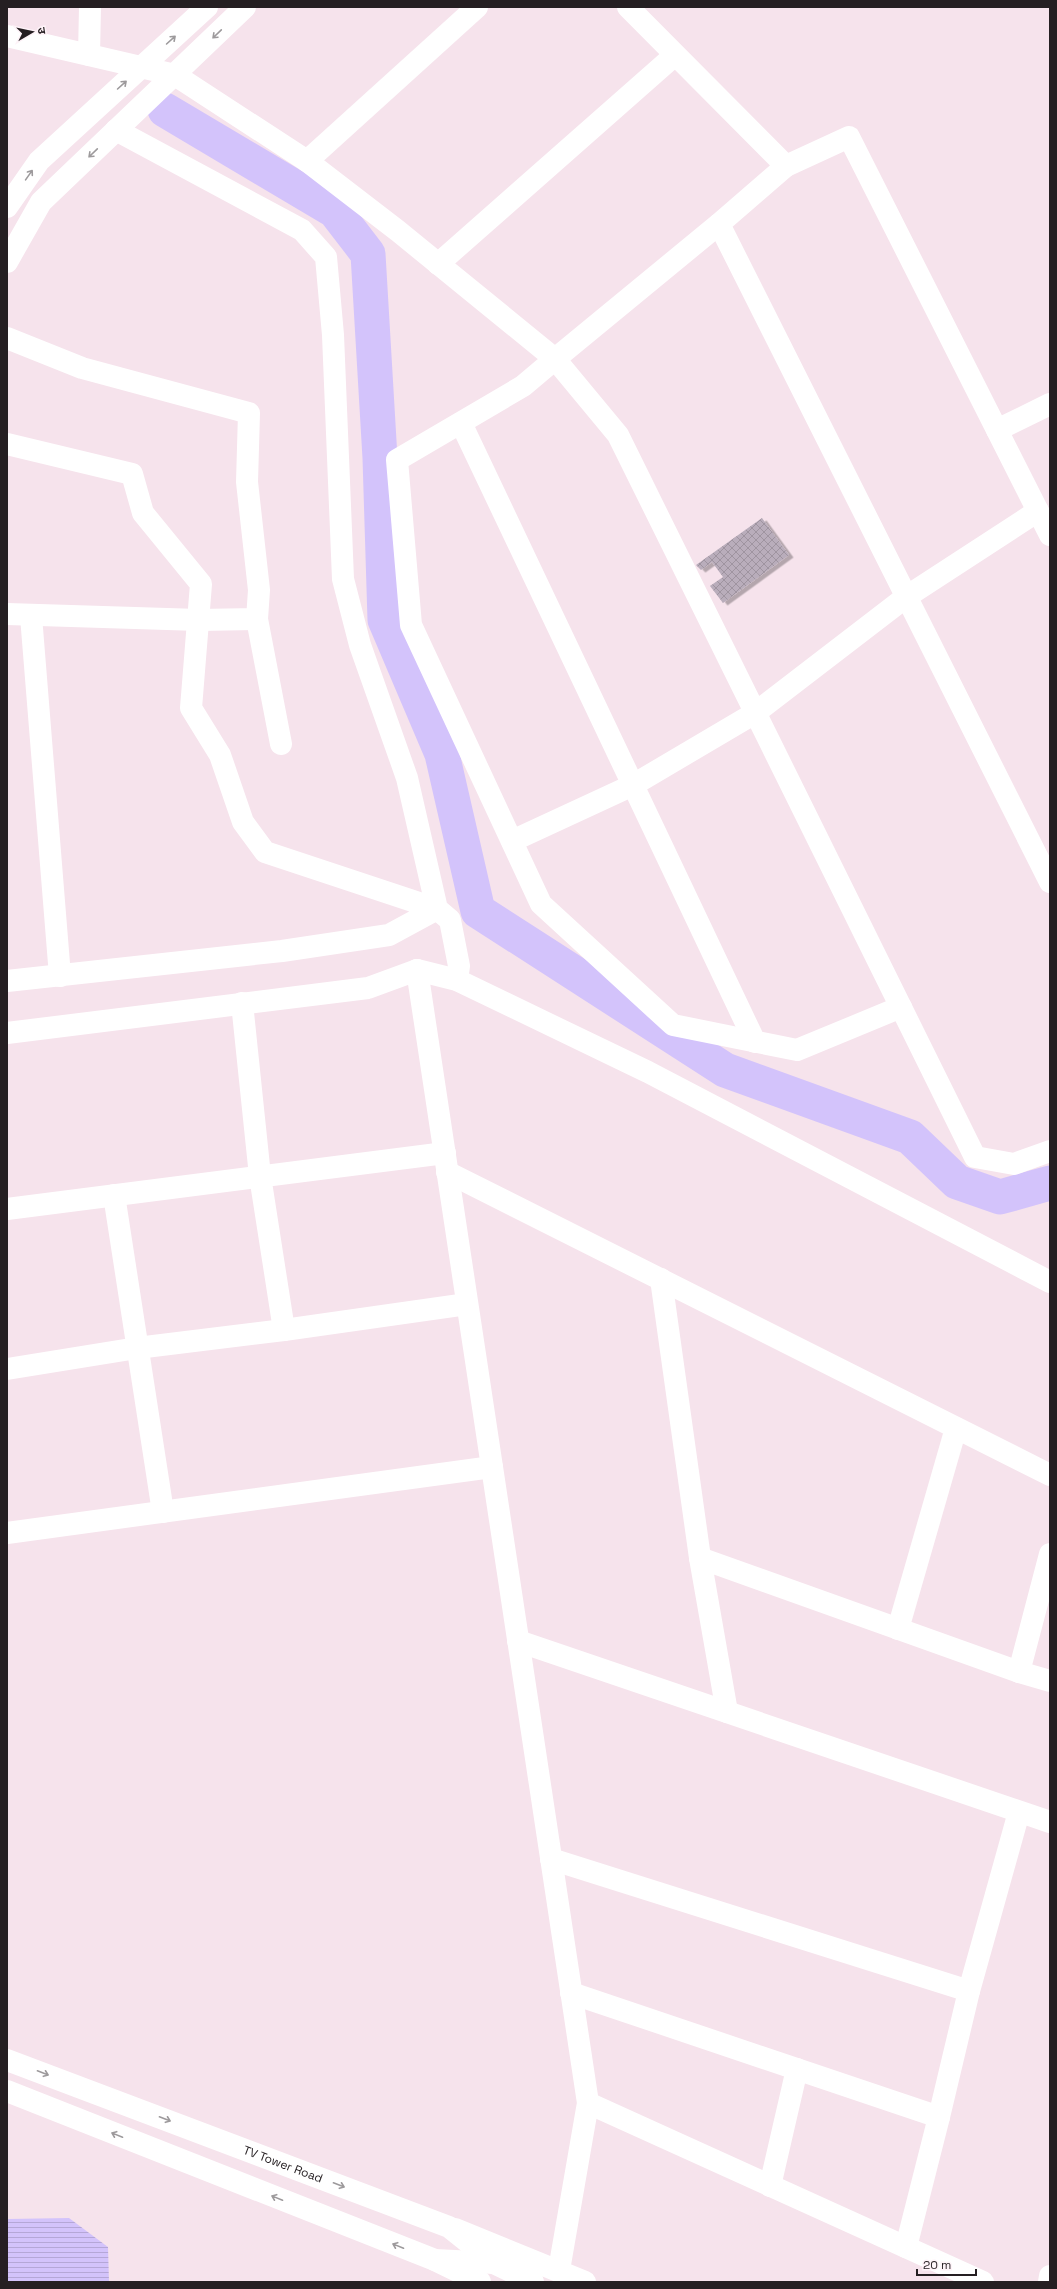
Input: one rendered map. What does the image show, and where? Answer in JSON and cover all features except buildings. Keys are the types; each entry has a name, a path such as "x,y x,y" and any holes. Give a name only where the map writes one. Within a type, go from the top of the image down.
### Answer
{"street":[{"path":"89,55 90,7"},
{"path":"7,207 39,161 208,7"},
{"path":"7,262 41,202 245,7"},
{"path":"307,161 477,7"},
{"path":"628,7 786,166"},
{"path":"7,36 143,66 175,75 307,161 438,264 555,359 618,435 975,1156 1014,1164 1050,1150"},
{"path":"438,264 675,55"},
{"path":"116,130 302,230 326,258 334,335 343,579 360,645 406,778 437,909"},
{"path":"901,1007 797,1050 673,1025 541,904 411,625 397,460 523,386 719,224 786,166 849,137 1050,535"},
{"path":"719,224 1050,882"},
{"path":"7,338 82,368 249,413 247,482 259,590 257,619 281,744"},
{"path":"996,430 1050,404"},
{"path":"461,423 755,1042"},
{"path":"7,444 132,474 143,513 201,584 191,708 220,755 243,822 265,852 437,909 450,920 459,966 457,980"},
{"path":"512,841 633,785 756,713 906,597 1038,511"},
{"path":"7,614 31,616 199,620 257,619"},
{"path":"31,616 60,976"},
{"path":"7,982 282,951 389,935 437,909"},
{"path":"417,970 588,2103 559,2270"},
{"path":"7,1032 368,988 417,970 457,980 648,1072 1050,1282"},
{"path":"242,1004 260,1176 284,1330"},
{"path":"7,1208 260,1176 446,1162 661,1279 1050,1475"},
{"path":"114,1195 163,1512"},
{"path":"661,1279 700,1558 726,1712"},
{"path":"7,1369 137,1348 284,1330 468,1304"},
{"path":"898,1629 956,1428"},
{"path":"7,1533 492,1467"},
{"path":"1019,1672 1050,1554"},
{"path":"700,1558 1019,1672 1050,1681"},
{"path":"518,1641 1050,1822"},
{"path":"906,2247 969,1991 1019,1812"},
{"path":"551,1859 969,1991"},
{"path":"571,1993 939,2116"},
{"name":"TV Tower Road","path":"7,2060 449,2227 559,2270 585,2282"},
{"path":"770,2186 797,2069"},
{"path":"7,2091 435,2260 480,2282"},
{"path":"588,2103 983,2282"},
{"path":"449,2227 494,2263 533,2282"},
{"path":"435,2260 494,2263"},
{"path":"1049,2282 1050,2276"}],"shaded area":[{"path":"69,2218 108,2247 109,2282 7,2282 7,2219"}],"waterway":[{"path":"165,110 335,211 368,254 380,458 385,620 442,754 478,911 725,1070 910,1137 957,1182 1000,1197 1050,1183"}]}
